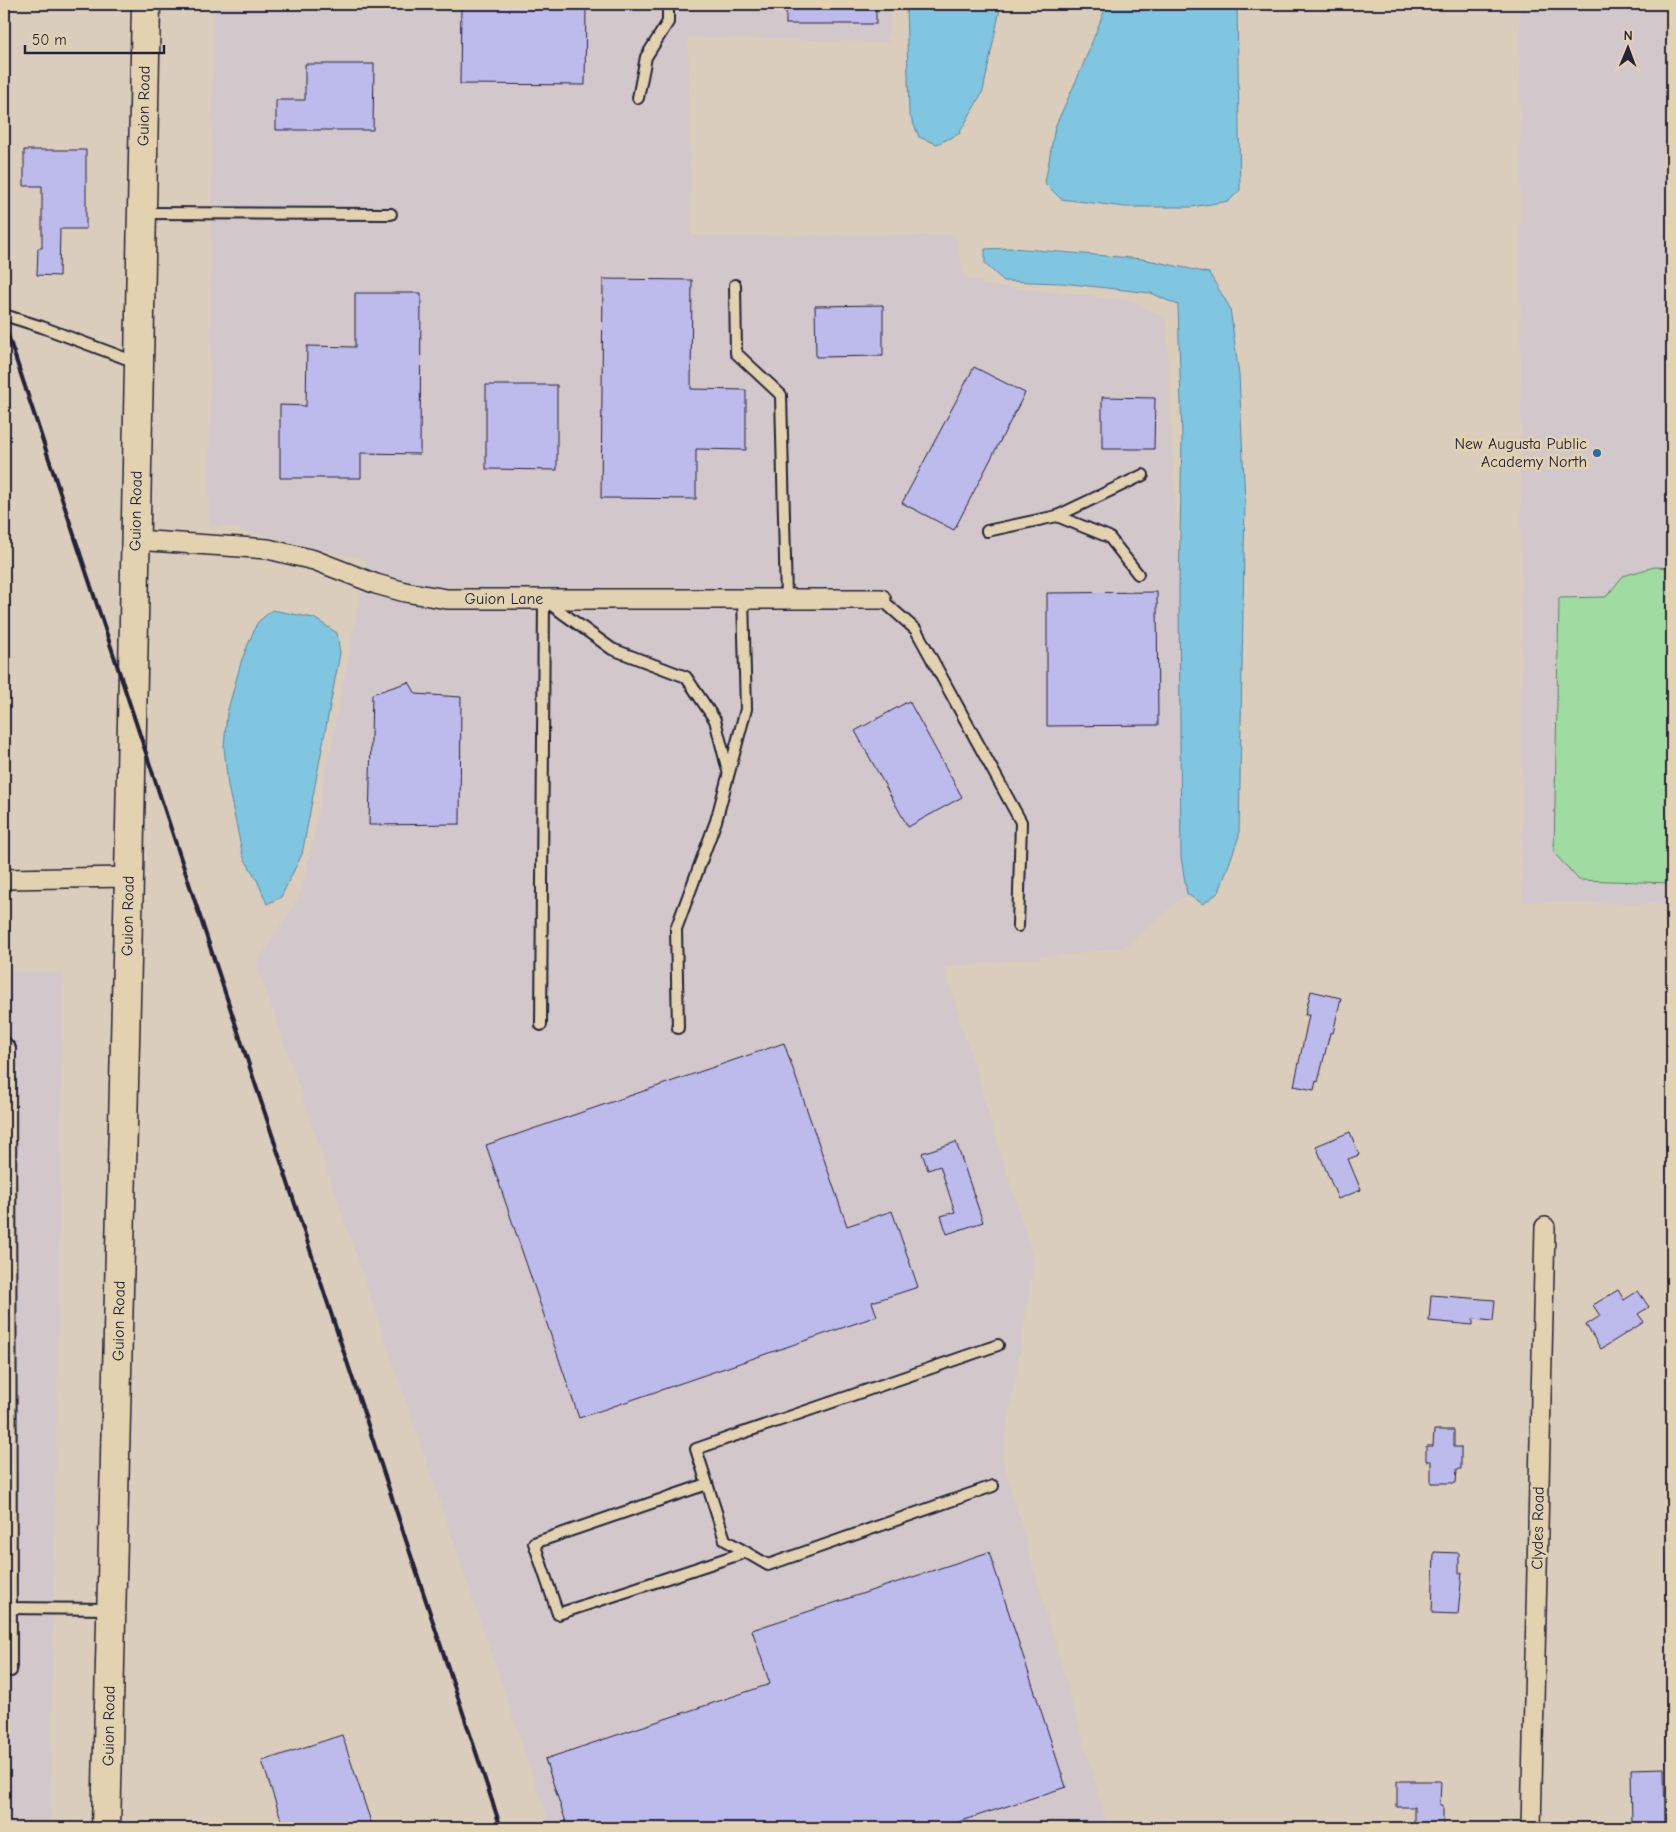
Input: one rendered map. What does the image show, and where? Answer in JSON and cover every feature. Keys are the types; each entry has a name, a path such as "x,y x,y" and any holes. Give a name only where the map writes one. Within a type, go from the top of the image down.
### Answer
{"street":[{"name":"Guion Road","path":"106,1828 129,877 146,4"},
{"name":"Guion Lane","path":"135,540 268,549 314,560 376,584 421,595 446,598 881,599"},
{"path":"4,878 129,877"},
{"name":"Clydes Road","path":"1531,1828 1545,1228"}],"lane":[{"path":"638,98 646,57 668,22 668,4"},
{"path":"142,212 391,214"},
{"path":"735,285 736,353 781,395 786,599"},
{"path":"4,315 42,327 138,364"},
{"path":"988,531 1057,516 1143,476"},
{"path":"1057,516 1109,537 1138,574"},
{"path":"544,599 612,649 686,677 715,720 729,772"},
{"path":"541,1025 544,599"},
{"path":"678,1028 676,929 716,821 746,709 743,599"},
{"path":"881,599 916,630 1021,822 1018,926"},
{"path":"4,1041 10,1048 8,1609 12,1671"},
{"path":"993,1486 768,1565 725,1540 696,1449 998,1345"},
{"path":"707,1484 534,1543 558,1614 746,1552"},
{"path":"8,1609 112,1609"}],"shaded area":[{"path":"213,4 890,4 888,42 688,37 691,236 956,235 964,278 992,286 1132,300 1166,319 1179,588 1181,857 1187,894 1123,948 944,968 1034,1260 1002,1458 1108,1828 551,1828 257,963 303,890 367,560 221,525 209,528"},
{"name":"New Augusta Public Academy North","path":"1520,4 1672,4 1672,904 1522,902"},
{"path":"4,972 63,973 50,1828 4,1828"}],"green space":[{"path":"1654,567 1672,568 1672,883 1579,880 1554,853 1559,598 1606,597 1623,576"}],"water":[{"path":"906,4 1001,4 983,91 959,134 937,144 919,137 909,113"},
{"path":"1107,4 1237,4 1240,190 1229,201 1192,207 1125,207 1061,199 1045,183 1055,127 1081,70"},
{"path":"1012,248 1143,259 1209,273 1230,308 1239,375 1245,500 1239,836 1219,892 1203,904 1187,894 1181,857 1179,588 1182,437 1178,305 1151,293 1062,283 1004,281 985,264 985,249"},
{"path":"272,610 314,618 337,633 340,653 302,854 281,897 267,904 257,880 243,856 228,786 224,747 227,713 242,659 257,623"}],"building":[{"path":"461,4 586,4 585,85 460,84"},
{"path":"786,4 876,4 876,24 786,24"},
{"path":"305,64 374,64 373,130 276,130 276,100 305,100"},
{"path":"24,150 86,150 86,229 60,229 59,276 37,275 38,248 42,248 42,186 24,186"},
{"path":"603,279 692,280 691,389 746,390 746,450 696,449 696,499 601,498"},
{"path":"355,293 421,293 420,454 361,453 361,478 280,478 280,405 306,406 307,346 355,347"},
{"path":"883,305 883,356 816,357 815,306"},
{"path":"974,367 1025,393 954,530 902,503"},
{"path":"486,385 557,385 557,470 486,469"},
{"path":"1102,397 1155,398 1154,449 1102,449"},
{"path":"1157,592 1158,725 1047,726 1047,593"},
{"path":"409,682 416,694 461,697 460,824 369,825 372,694"},
{"path":"909,701 962,797 908,827 855,731"},
{"path":"1311,991 1341,998 1333,1033 1330,1033 1318,1082 1316,1081 1314,1090 1294,1086 1309,1015 1305,1015"},
{"path":"784,1043 847,1226 892,1211 918,1287 872,1302 877,1316 579,1418 486,1145"},
{"path":"1350,1132 1359,1155 1348,1159 1361,1190 1338,1199 1316,1146"},
{"path":"956,1142 983,1222 947,1234 941,1216 955,1212 940,1166 928,1170 922,1153"},
{"path":"1618,1290 1624,1300 1638,1291 1649,1307 1638,1314 1644,1322 1601,1349 1586,1325 1600,1316 1593,1305"},
{"path":"1431,1295 1495,1300 1493,1321 1473,1319 1473,1325 1429,1321"},
{"path":"1434,1430 1454,1430 1454,1447 1461,1447 1461,1469 1457,1469 1456,1483 1431,1483 1431,1461 1426,1461 1426,1446 1433,1446"},
{"path":"989,1552 1066,1787 940,1828 568,1828 545,1759 770,1684 752,1630"},
{"path":"1434,1552 1459,1553 1459,1573 1462,1573 1458,1614 1432,1613"},
{"path":"342,1735 373,1828 284,1828 262,1761"},
{"path":"1664,1768 1665,1824 1632,1825 1631,1769"},
{"path":"1397,1781 1441,1781 1440,1805 1443,1805 1443,1828 1414,1828 1414,1807 1397,1807"}],"railway":[{"path":"4,323 501,1828"}],"place":[{"name":"New Augusta Public Academy North","path":"1597,453"}]}
